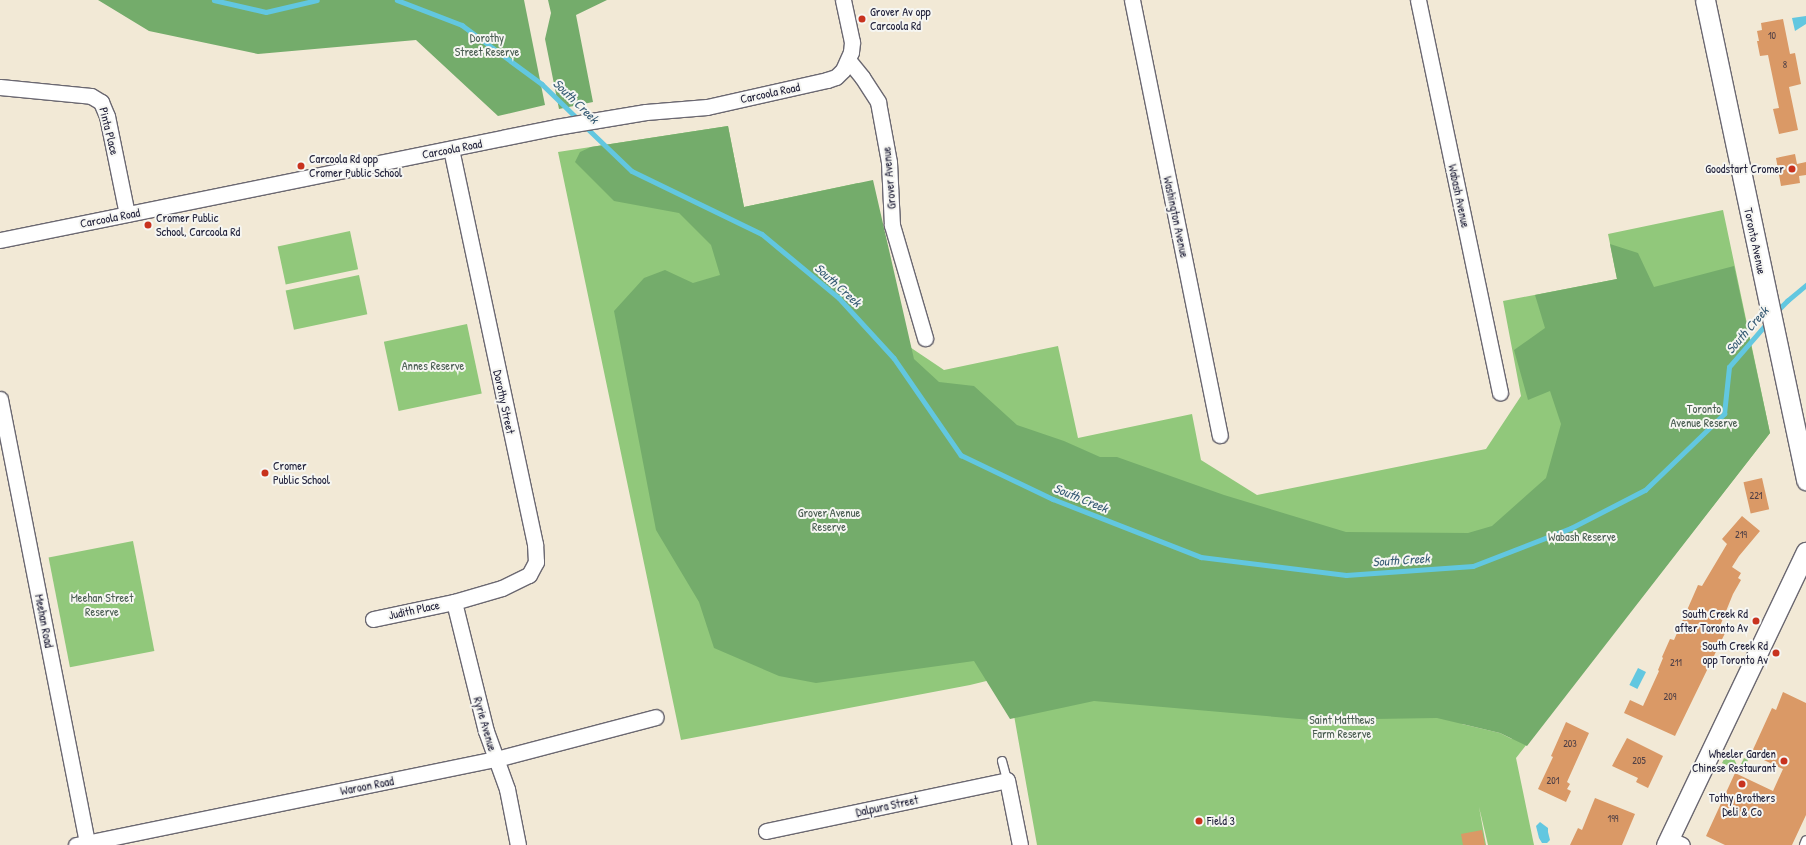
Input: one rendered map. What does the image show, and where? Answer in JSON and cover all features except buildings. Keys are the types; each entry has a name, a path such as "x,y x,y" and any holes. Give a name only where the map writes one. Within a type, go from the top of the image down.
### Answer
{"street":[{"path":"843,0 852,42 849,61"},
{"name":"Washington Avenue","path":"1132,0 1220,435"},
{"name":"Wabash Avenue","path":"1418,0 1500,393"},
{"name":"Toronto Avenue","path":"1706,0 1768,306 1806,481"},
{"name":"Carcoola Road","path":"0,240 451,150 556,127 646,112 707,107 818,83 836,77 849,61"},
{"name":"Grover Avenue","path":"849,61 862,77 878,102 890,162 892,225 925,338"},
{"name":"Pinta Place","path":"0,87 91,96 101,102 107,116 127,214"},
{"name":"Dorothy Street","path":"451,150 535,544 536,562 529,575 516,582 454,602"},
{"name":"Meehan Road","path":"0,399 82,844"},
{"path":"1672,843 1806,552"},
{"name":"Judith Place","path":"373,619 454,602"},
{"name":"Ryrie Avenue","path":"454,602 486,732 507,789 518,845"},
{"name":"Waroon Road","path":"82,844 496,759 656,717"},
{"path":"1007,780 1020,845"},
{"name":"Dalpura Street","path":"766,831 1007,780"}],"lane":[{"path":"1002,761 1007,780"},
{"path":"1804,845 1806,840"}],"green space":[{"name":"Dorothy Street Reserve","path":"98,0 524,0 545,105 498,116 416,40 258,54 149,31"},
{"path":"548,0 607,0 576,15 593,102 559,109 545,39 551,13"},
{"path":"728,126 744,207 858,183 889,333 944,370 1058,346 1078,438 1192,414 1201,460 1257,495 1486,449 1521,396 1503,301 1617,279 1608,234 1723,210 1770,433 1516,758 1534,845 1488,845 1479,807 1486,845 1037,845 1007,676 970,685 681,740 558,152","holes":["1434,588 1512,739 1500,733 1462,724"]},
{"name":"Grover Avenue Reserve","path":"728,126 744,207 873,180 914,359 939,382 974,386 1017,425 1064,441 1100,457 1117,457 1224,495 1346,532 1468,533 1492,526 1546,478 1561,424 1550,391 1528,400 1514,350 1545,328 1535,295 1617,279 1610,244 1638,253 1654,287 1734,266 1770,433 1527,746 1500,733 1437,718 1311,720 1094,701 1010,719 974,661 816,683 779,676 714,648 699,602 656,530 614,311 644,278 665,270 693,283 720,275 711,245 679,213 614,201 575,162 580,152 591,147"},
{"path":"350,231 358,269 286,285 278,246"},
{"path":"359,275 367,314 294,330 286,291"},
{"name":"Annes Reserve","path":"467,324 482,393 399,411 384,342"},
{"name":"Meehan Street Reserve","path":"133,541 154,651 70,667 49,557"},
{"path":"1729,750 1735,753 1734,759 1737,765 1740,766 1744,758 1748,760 1742,772 1722,763"}],"water":[{"path":"1806,16 1806,24 1795,31 1792,18"},
{"path":"1638,668 1646,672 1637,689 1629,685"},
{"path":"1540,822 1548,828 1550,840 1547,843 1542,843 1539,838 1536,826"}],"waterway":[{"name":"South Creek","path":"214,0 266,12 317,0"},
{"name":"South Creek","path":"397,0 462,25 542,84 579,120"},
{"name":"South Creek","path":"584,125 632,171 762,234 839,298 894,358 961,455 1053,499 1201,557 1346,575 1473,566 1571,528 1645,490 1724,414 1729,367 1768,322"},
{"name":"South Creek","path":"1776,312 1806,285"}],"place":[{"name":"Grover Av opp Carcoola Rd","path":"862,19"},
{"name":"Carcoola Rd opp Cromer Public School","path":"301,166"},
{"name":"Goodstart Cromer","path":"1792,169"},
{"name":"Cromer Public School, Carcoola Rd","path":"148,225"},
{"name":"Cromer Public School","path":"265,473"},
{"name":"South Creek Rd after Toronto Av","path":"1756,621"},
{"name":"South Creek Rd opp Toronto Av","path":"1776,653"},
{"name":"Wheeler Garden Chinese Restaurant","path":"1784,761"},
{"name":"Tothy Brothers Deli & Co","path":"1742,784"},
{"name":"Field 3","path":"1199,821"}],"park label":[{"name":"Toronto Avenue Reserve","path":"1704,416"},
{"name":"Wabash Reserve","path":"1582,537"},
{"name":"Saint Matthews Farm Reserve","path":"1342,727"}]}
